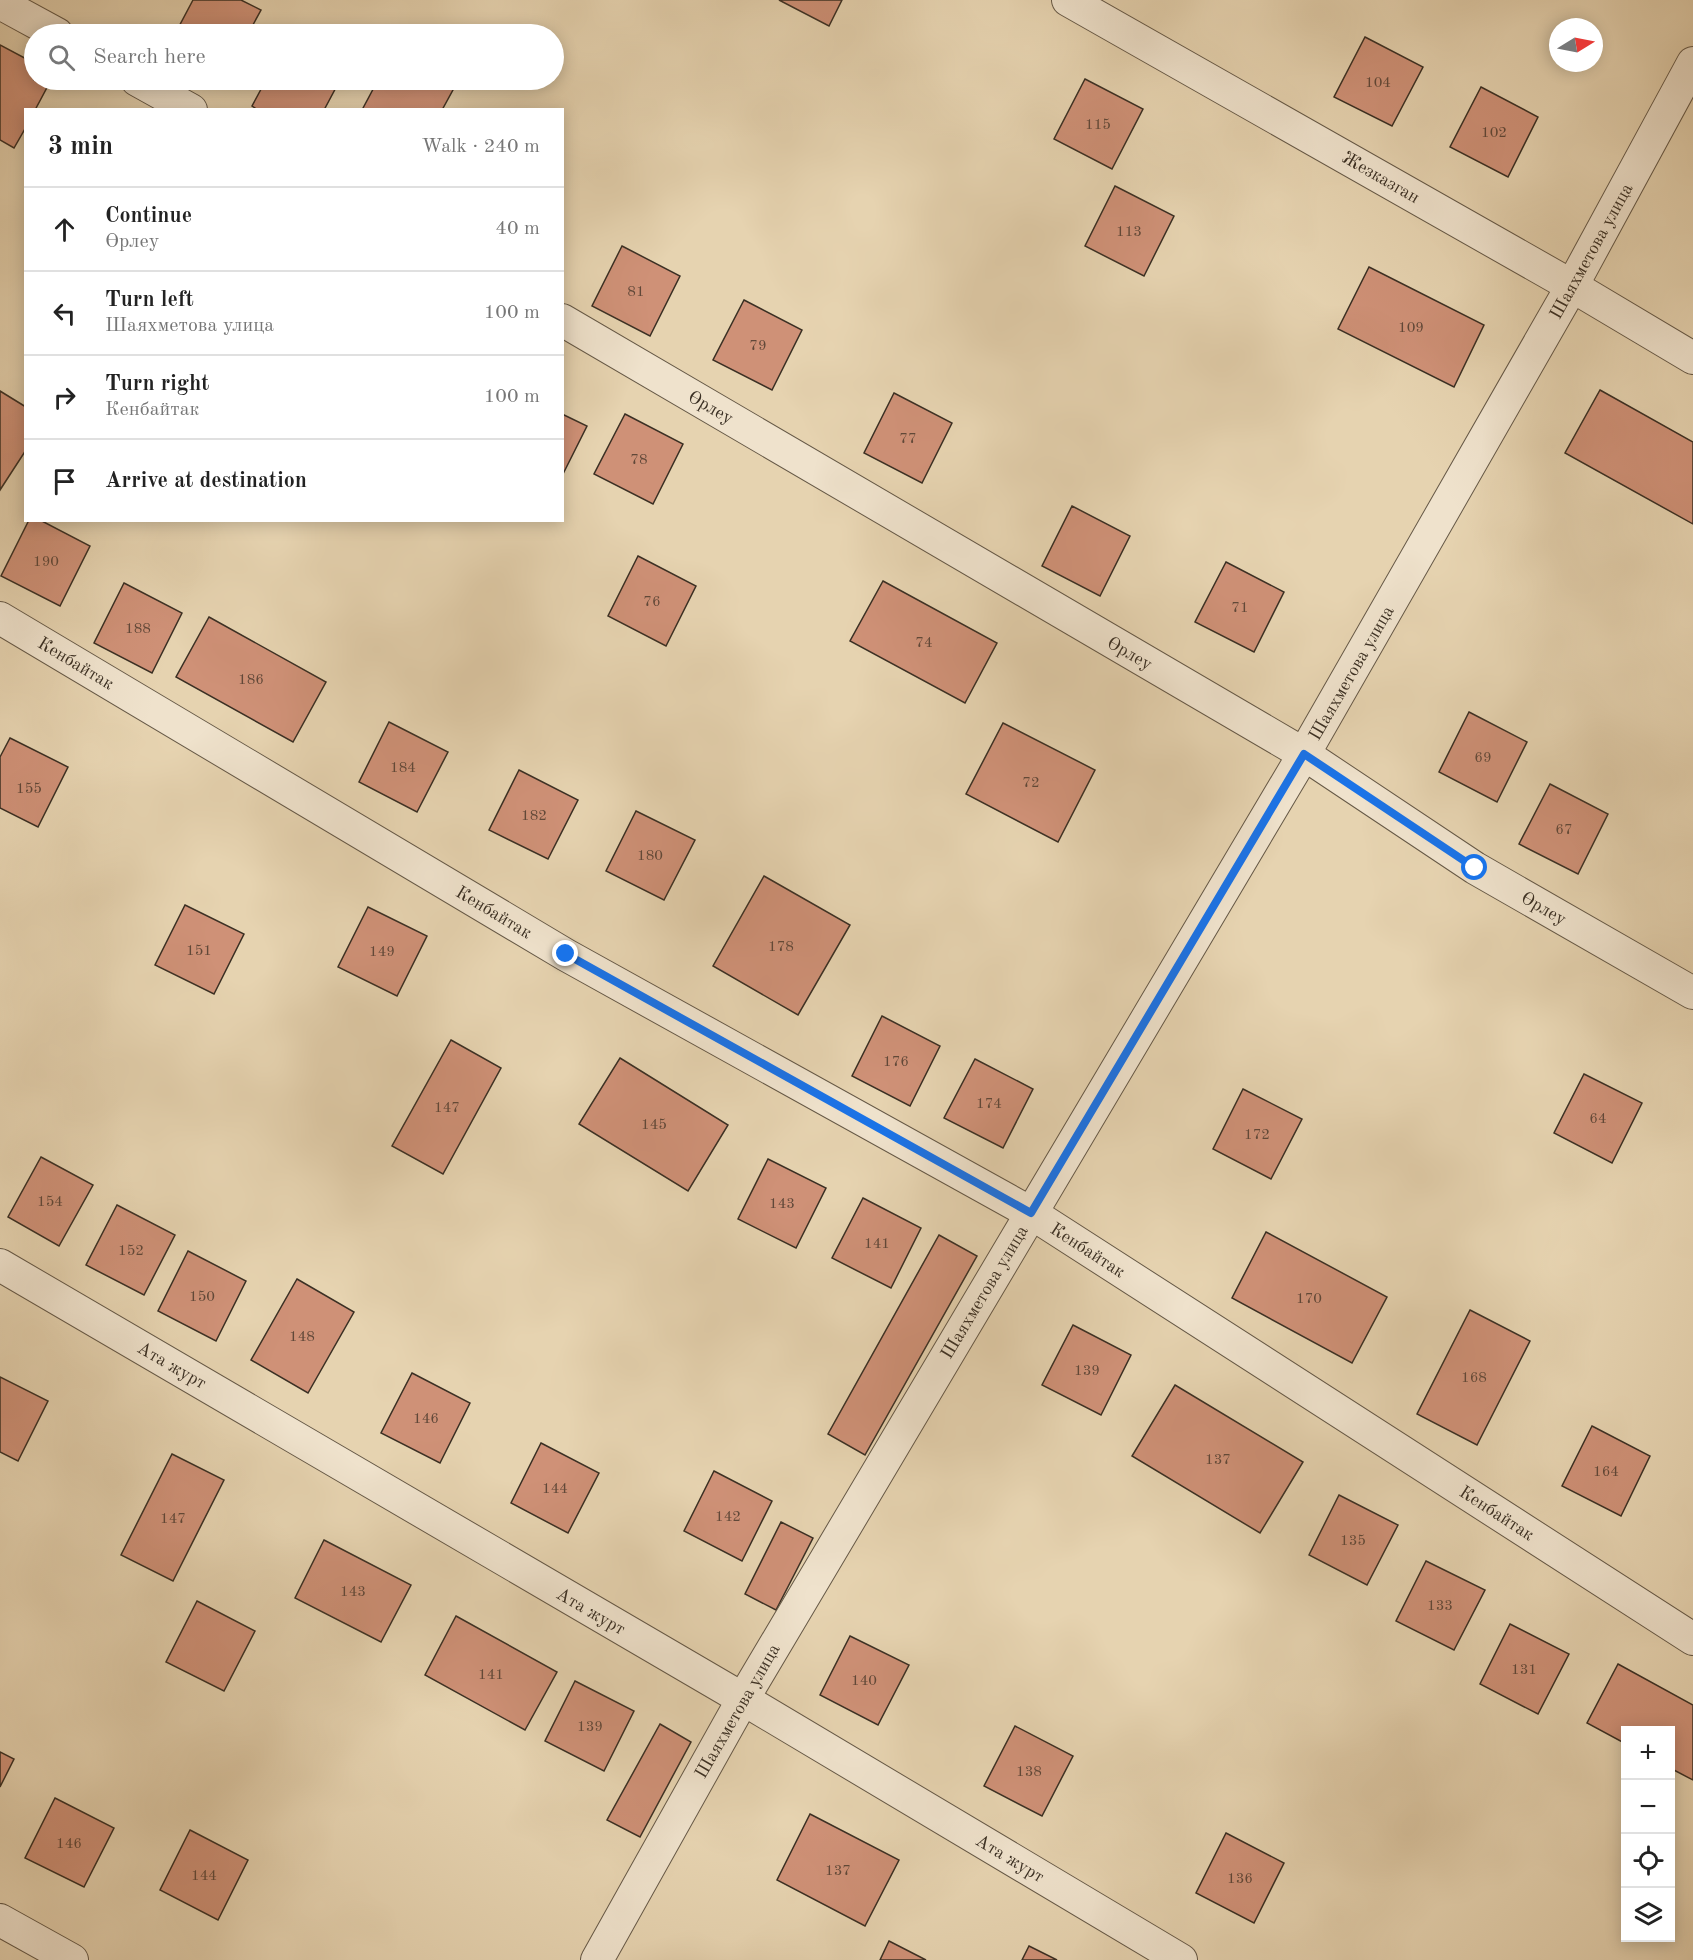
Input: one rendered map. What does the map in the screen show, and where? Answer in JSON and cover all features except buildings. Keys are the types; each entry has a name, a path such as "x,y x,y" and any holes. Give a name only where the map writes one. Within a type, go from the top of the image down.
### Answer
{"street":[{"name":"Жезказган","path":"1068,0 1572,286 1693,358"},
{"path":"0,3 39,24"},
{"name":"Шаяхметова улица","path":"597,1960 742,1699 1304,754 1572,286 1693,63"},
{"path":"155,90 187,108"},
{"name":"Өрлеу","path":"564,321 1304,754 1475,868 1693,993"},
{"name":"Кенбайтак","path":"0,618 566,954 1031,1213 1693,1639"},
{"name":"Ата журт","path":"0,1264 742,1699 1181,1960"},
{"path":"0,1920 72,1960"}],"route":[{"path":"566,954 1031,1213 1304,754 1475,868"}]}
